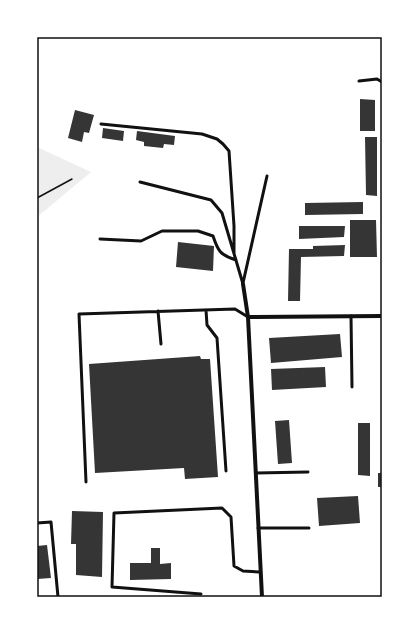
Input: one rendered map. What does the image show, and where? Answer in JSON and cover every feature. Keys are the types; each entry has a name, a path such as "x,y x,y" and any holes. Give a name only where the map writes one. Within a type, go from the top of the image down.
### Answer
{"street":[{"path":"243,284 248,317 262,597"},
{"path":"248,317 382,316"}],"lane":[{"path":"359,81 377,79 382,82"},
{"path":"102,124 202,134 223,144 229,151 234,226 234,253"},
{"path":"243,284 267,176"},
{"path":"140,182 211,200 222,213 243,284"},
{"path":"100,239 141,241 162,231 198,231 213,236 218,251 226,257 236,260"},
{"path":"86,482 79,314 235,309 248,317"},
{"path":"206,310 207,325 217,338 226,471"},
{"path":"158,311 161,344"},
{"path":"351,316 352,387"},
{"path":"256,473 308,472"},
{"path":"201,594 112,587 114,513 222,508 232,517 234,566 243,571 260,572"},
{"path":"37,523 51,522 58,597"},
{"path":"258,528 309,528"}],"path":[{"path":"37,198 72,179"}],"shaded area":[{"path":"37,147 91,172 37,217"}],"building":[{"path":"360,99 375,100 375,131 360,131"},
{"path":"75,110 94,115 89,133 84,132 82,142 68,138"},
{"path":"103,128 124,131 123,141 102,138"},
{"path":"137,131 175,136 174,145 164,144 163,148 144,146 144,142 136,140"},
{"path":"365,137 377,137 377,196 366,195"},
{"path":"363,202 363,214 305,215 305,203"},
{"path":"350,220 376,220 377,257 350,257"},
{"path":"299,226 345,226 344,237 299,239"},
{"path":"178,242 214,246 213,271 176,267"},
{"path":"345,245 344,256 301,257 300,301 288,301 289,249 313,249 313,246"},
{"path":"340,334 342,357 271,363 269,338"},
{"path":"200,356 201,359 210,359 218,477 185,479 184,468 95,473 89,364"},
{"path":"325,367 326,387 272,390 271,369"},
{"path":"289,420 292,463 278,464 275,421"},
{"path":"358,423 370,423 370,476 358,475"},
{"path":"378,473 382,473 382,487 378,487"},
{"path":"358,496 360,523 319,526 317,498"},
{"path":"72,511 103,512 102,577 76,575 76,544 71,544"},
{"path":"47,545 51,578 37,579 37,546"},
{"path":"151,548 160,548 160,564 171,563 171,579 130,580 130,563 151,563"}]}
